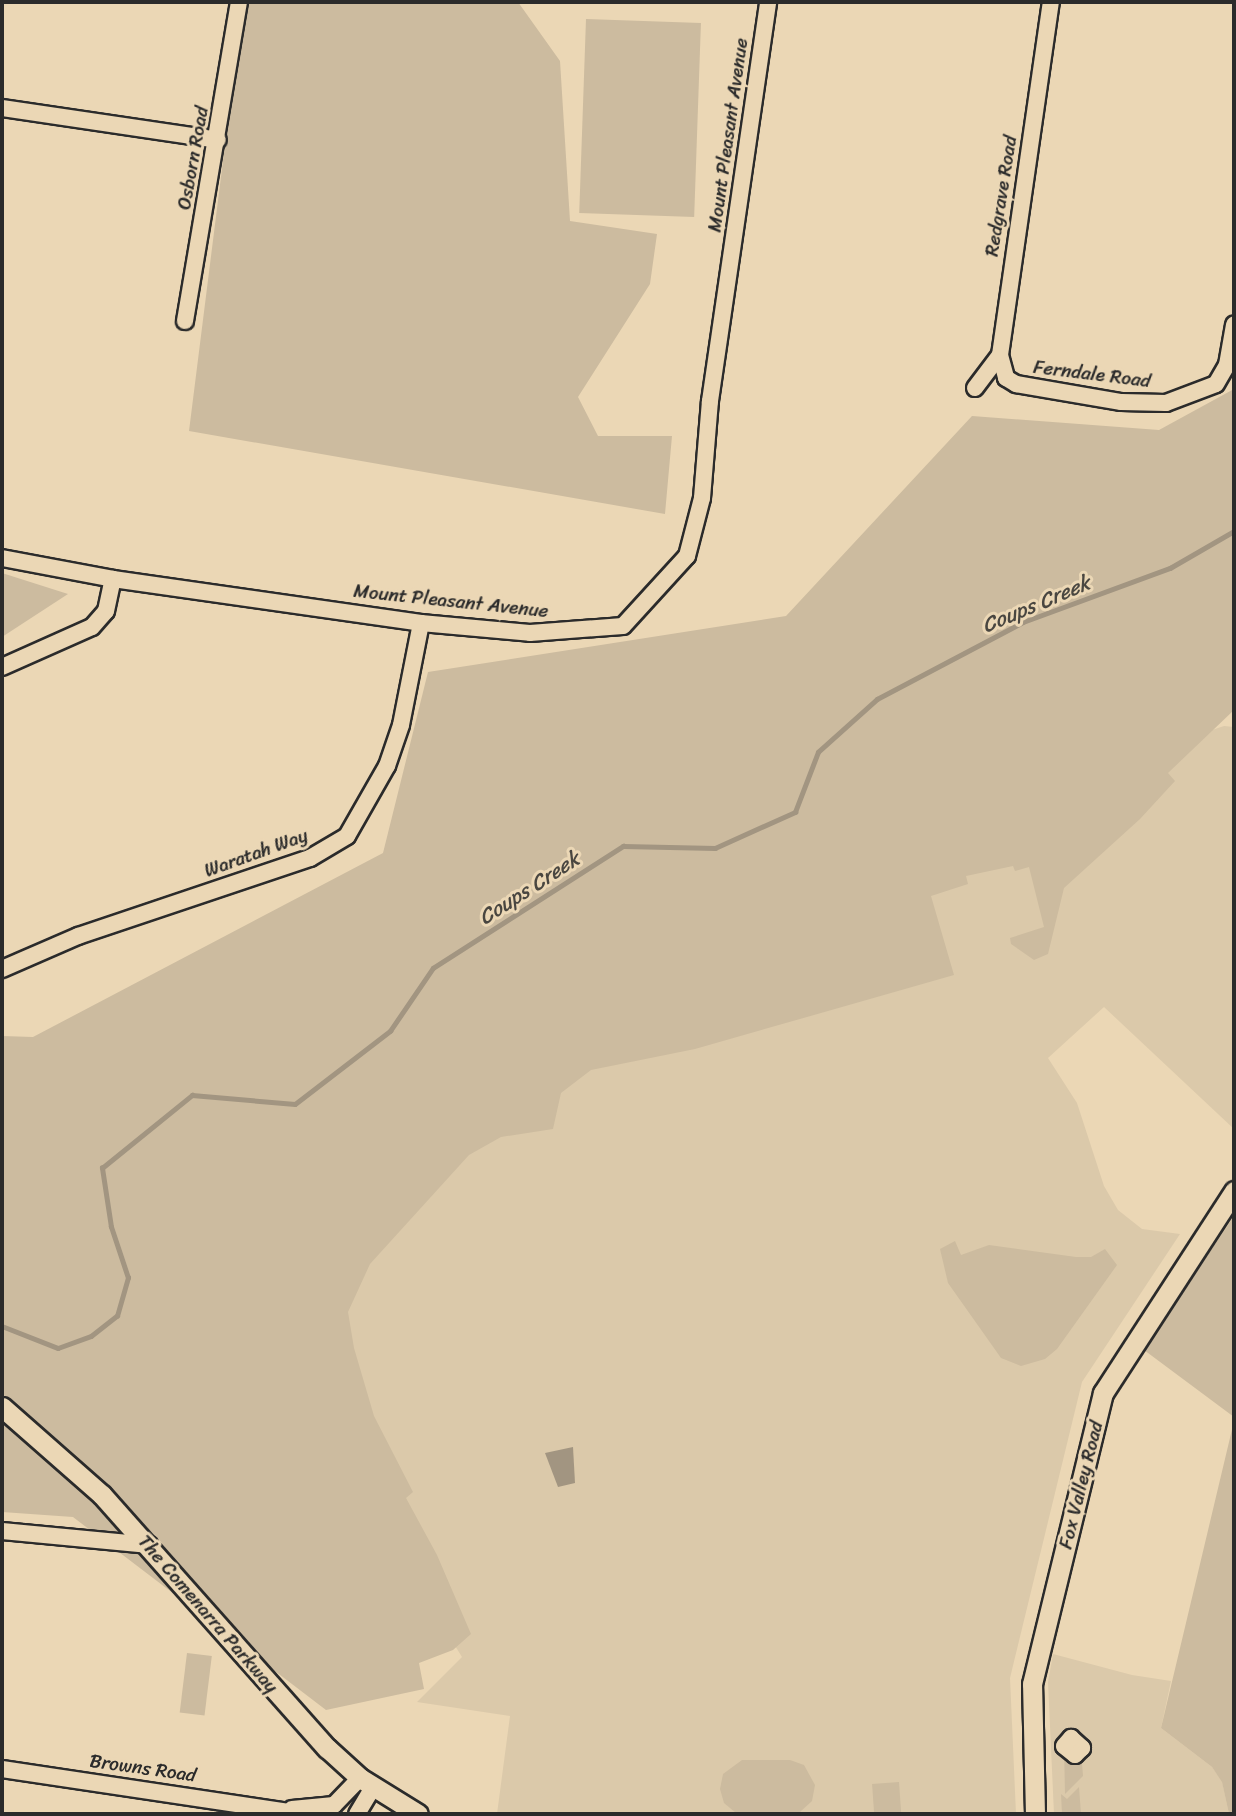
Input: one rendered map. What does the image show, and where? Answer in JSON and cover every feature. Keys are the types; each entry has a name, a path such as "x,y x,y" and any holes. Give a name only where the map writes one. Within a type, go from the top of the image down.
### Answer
{"main road":[{"name":"Fox Valley Road","path":"1035,1814 1032,1684 1103,1393 1234,1191"},
{"name":"The Comenarra Parkway","path":"2,1407 74,1468 149,1545 290,1708 366,1782 418,1814"}],"street":[{"name":"Osborn Road","path":"185,321 218,140 239,2"},
{"name":"Mount Pleasant Avenue","path":"2,558 113,579 421,623 530,633 623,626 688,556 702,498 710,401 768,2"},
{"name":"Redgrave Road","path":"975,388 1000,355 1051,2"},
{"path":"2,108 218,140"},
{"name":"Ferndale Road","path":"1000,355 1006,378 1016,384 1121,402 1166,403 1216,384 1227,365 1234,325"},
{"path":"2,667 92,627 106,611 113,579"},
{"name":"Waratah Way","path":"2,969 78,936 310,858 346,836 387,766 401,725 421,623"},
{"path":"2,1531 149,1545"},
{"name":"Browns Road","path":"2,1769 304,1814"},
{"path":"357,1814 366,1782"},
{"name":"Browns Road","path":"279,1809 334,1805 366,1782"}],"shaded area":[{"path":"243,2 518,2 560,61 570,221 657,234 650,284 578,397 598,436 672,436 665,514 189,431"},
{"path":"586,19 701,23 694,217 579,213"},
{"path":"1234,389 1234,710 1168,773 1175,781 1140,819 1064,888 1048,954 1034,960 1011,944 1010,938 1044,927 1029,867 1015,871 1013,866 966,876 968,884 931,896 954,975 695,1049 591,1070 561,1093 553,1129 501,1137 469,1155 370,1264 348,1312 354,1348 374,1416 413,1492 406,1498 437,1555 471,1634 453,1650 419,1663 424,1689 326,1710 73,1517 2,1512 2,1036 33,1037 383,853 428,672 786,616 972,416 1159,430"},
{"path":"2,573 68,594 2,637"},
{"path":"1224,726 1234,727 1234,1129 1104,1007 1048,1058 1077,1103 1104,1186 1118,1210 1142,1229 1180,1234 1082,1382 1010,1678 1016,1814 497,1814 510,1716 417,1702 462,1657 357,1488 320,1225 355,1179 911,890 1090,771"},
{"path":"1234,1216 1232,1267 1234,1417 1144,1350"},
{"path":"955,1241 961,1255 989,1245 1076,1257 1091,1257 1105,1249 1117,1265 1057,1349 1045,1359 1021,1366 1001,1358 948,1283 940,1249"},
{"path":"1234,1421 1234,1814 1229,1814 1222,1782 1212,1767 1161,1728"},
{"path":"573,1447 575,1483 558,1487 545,1453"},
{"path":"187,1653 212,1656 205,1716 180,1713"},
{"path":"1053,1654 1132,1675 1171,1681 1161,1728 1212,1767 1222,1781 1229,1814 1054,1814 1048,1682"},
{"path":"1064,1746 1082,1763 1083,1776 1065,1794"},
{"path":"742,1760 790,1760 804,1765 815,1785 812,1801 800,1812 736,1813 724,1803 720,1789 723,1774"},
{"path":"899,1782 901,1814 874,1814 872,1784"},
{"path":"1079,1787 1081,1814 1062,1814 1061,1794 1067,1799"}],"waterway":[{"name":"Coups Creek","path":"2,1326 58,1348 91,1336 117,1316 128,1278 111,1227 102,1168 192,1095 295,1104 390,1031 433,968 623,846 715,848 795,812 818,752 877,699 1023,622 1170,568 1234,531"}]}
